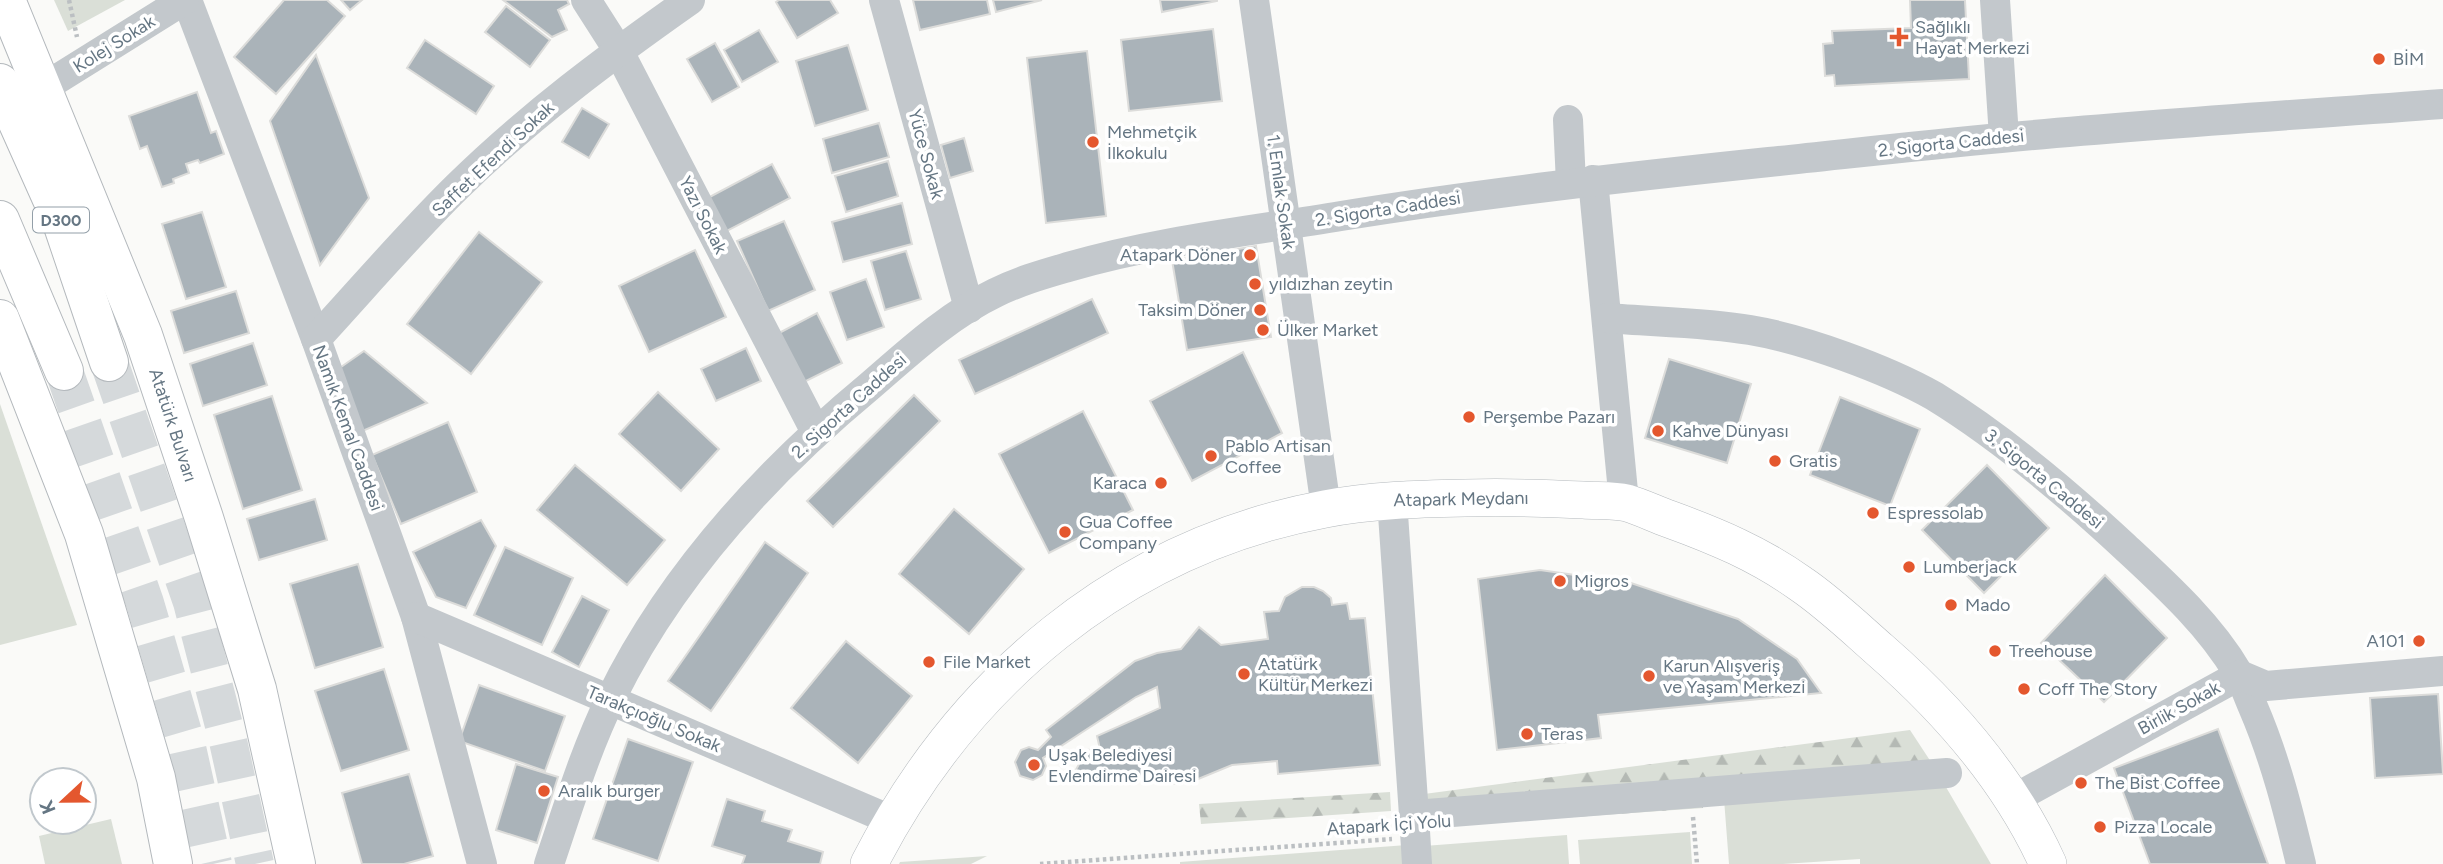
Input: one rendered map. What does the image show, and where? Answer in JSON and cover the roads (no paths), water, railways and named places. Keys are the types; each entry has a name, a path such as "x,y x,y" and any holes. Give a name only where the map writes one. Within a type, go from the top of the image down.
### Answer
{"highway":[{"name":"Atatürk Bulvarı","path":"6,0 143,335 257,689 296,864"},
{"name":"D300","path":"0,83 60,218 109,362"},
{"name":"D300","path":"0,220 64,370"},
{"path":"0,319 84,534 156,778 173,864"}],"main road":[{"name":"Atapark Meydanı","path":"869,864 891,820 940,748 972,710 1007,674 1074,618 1138,577 1227,535 1270,521 1326,508 1391,500 1520,497 1624,502 1731,542 1801,583 1917,682 1950,717 1983,757 2012,800 2048,864"}],"street":[{"name":"Kolej Sokak","path":"43,88 186,0"},
{"name":"Namık Kemal Caddesi","path":"186,0 316,339 416,617 482,864"},
{"name":"Yazı Sokak","path":"586,0 618,51 816,432"},
{"name":"Saffet Efendi Sokak","path":"316,339 457,187 526,124 618,51 690,0"},
{"name":"Yüce Sokak","path":"884,0 969,308"},
{"name":"1. Emlak Sokak","path":"1254,0 1326,508"},
{"path":"1995,0 2004,137"},
{"name":"2. Sigorta Caddesi","path":"549,864 586,754 610,700 656,618 691,568 741,508 816,432 923,341 969,308 993,294 1029,279 1104,257 1447,199 1582,181 2004,137 2443,104"},
{"path":"1568,120 1607,318 1624,502"},
{"name":"3. Sigorta Caddesi","path":"1607,318 1749,330 1828,352 1884,372 1933,396 2020,456 2089,513 2190,611 2240,675 2268,742 2301,864"},
{"path":"1391,500 1416,839 1947,773"},
{"name":"Tarakçıoğlu Sokak","path":"416,617 891,820"},
{"name":"Birlik Sokak","path":"2012,800 2240,675 2266,686 2443,671"}],"tunnel":[{"path":"109,362 192,602 228,741 255,864"},
{"path":"64,371 145,603 186,743 213,864"}],"place":[{"name":"Sağlıklı Hayat Merkezi","path":"1899,37"},
{"name":"BİM","path":"2379,59"},
{"name":"Mehmetçik İlkokulu","path":"1093,142"},
{"name":"Atapark Döner","path":"1250,255"},
{"name":"yıldızhan zeytin","path":"1255,284"},
{"name":"Taksim Döner","path":"1260,310"},
{"name":"Ülker Market","path":"1263,330"},
{"name":"Perşembe Pazarı","path":"1469,417"},
{"name":"Kahve Dünyası","path":"1658,431"},
{"name":"Pablo Artisan Coffee","path":"1211,456"},
{"name":"Gratis","path":"1775,461"},
{"name":"Karaca","path":"1161,483"},
{"name":"Espressolab","path":"1873,513"},
{"name":"Gua Coffee Company","path":"1065,532"},
{"name":"Lumberjack","path":"1909,567"},
{"name":"Migros","path":"1560,581"},
{"name":"Mado","path":"1951,605"},
{"name":"A101","path":"2419,641"},
{"name":"Treehouse","path":"1995,651"},
{"name":"File Market","path":"929,662"},
{"name":"Atatürk Kültür Merkezi","path":"1244,674"},
{"name":"Karun Alışveriş ve Yaşam Merkezi","path":"1649,676"},
{"name":"Coff The Story","path":"2024,689"},
{"name":"Teras","path":"1527,734"},
{"name":"Uşak Belediyesi Evlendirme Dairesi","path":"1034,765"},
{"name":"The Bist Coffee","path":"2081,783"},
{"name":"Aralık burger","path":"544,791"},
{"name":"Pizza Locale","path":"2100,827"}]}
